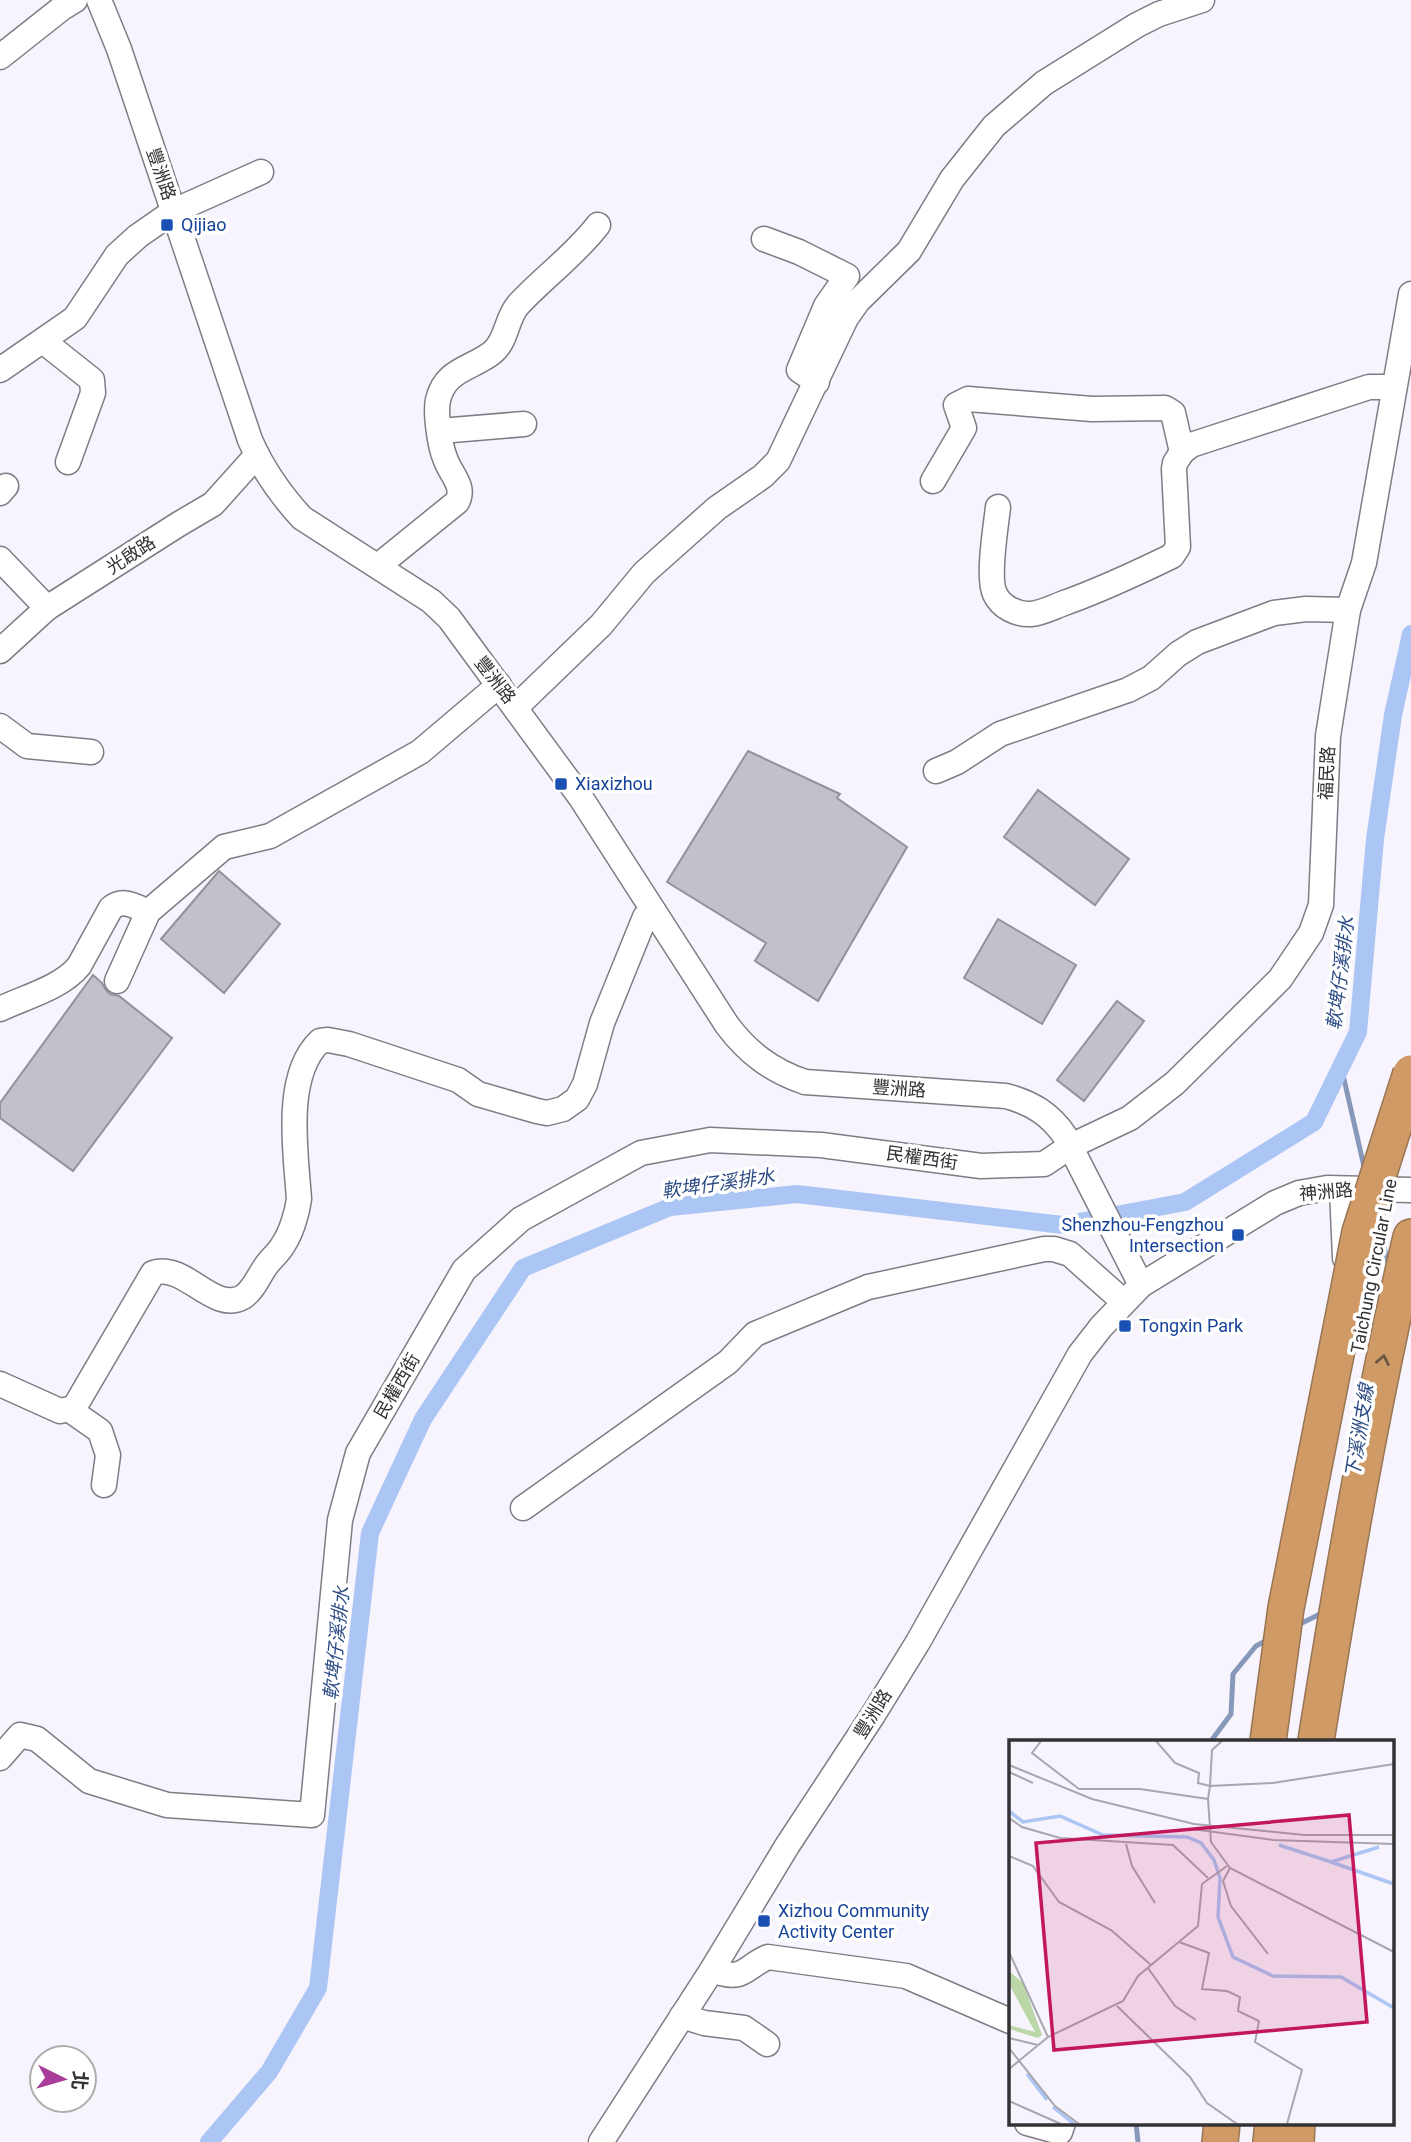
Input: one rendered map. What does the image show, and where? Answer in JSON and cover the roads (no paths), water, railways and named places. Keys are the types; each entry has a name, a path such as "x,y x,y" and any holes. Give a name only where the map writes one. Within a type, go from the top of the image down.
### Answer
{"highway":[{"path":"1268,1740 1286,1608 1360,1233 1411,1073"},
{"name":"Taichung Circular Line","path":"1286,1740 1303,1626 1411,1081"},
{"name":"Taichung Circular Line","path":"1316,1740 1384,1355 1411,1237"},
{"path":"1340,1740 1356,1624 1411,1341"},
{"path":"1220,2142 1222,2124"},
{"path":"1236,2142 1238,2124"},
{"path":"1271,2142 1273,2124"},
{"path":"1296,2142 1297,2124"}],"street":[{"path":"0,57 75,0"},
{"name":"豐洲路","path":"99,0 119,49 257,455 273,484 302,518 440,609 582,798 738,1040 779,1072 805,1083 1006,1096 1030,1104 1059,1126 1074,1152 1131,1284 1080,1354 918,1642 873,1715 787,1846 712,1970 601,2142"},
{"path":"516,707 601,625 645,573 717,508 771,469 782,454 846,318 858,301 909,251 952,179 994,126 1044,83 1126,32 1159,14 1202,0"},
{"path":"0,370 75,318 108,267 127,245 174,211 261,172"},
{"path":"378,566 459,498 460,489 444,458 437,408 445,383 451,376 497,348 516,308 584,243 598,225"},
{"path":"764,239 799,252 847,276 826,306 799,370 817,382"},
{"name":"福民路","path":"1074,1152 1130,1118 1175,1083 1280,979 1311,933 1321,905 1328,736 1348,610 1364,563 1411,294"},
{"path":"43,341 92,380 93,393 68,462"},
{"path":"998,507 992,576 995,594 1012,610 1027,614 1041,612 1104,589 1171,556 1178,547 1175,463 1181,452 1191,445 1369,387 1394,387"},
{"path":"933,481 964,428 956,405 968,399 1092,409 1165,408 1173,412 1181,452"},
{"path":"440,431 524,424"},
{"name":"光啟路","path":"0,651 47,608 213,504 257,455"},
{"path":"0,559 47,608"},
{"path":"936,771 957,762 1000,734 1128,690 1151,678 1178,654 1198,642 1275,614 1306,609 1348,610"},
{"path":"117,981 148,912 224,846 270,836 420,752 499,685"},
{"path":"0,726 27,746 91,752"},
{"path":"0,1009 58,984 73,974 111,908 116,904 123,902 148,912"},
{"path":"0,1384 61,1411 74,1408 153,1273 169,1271 215,1297 234,1300 250,1291 286,1242 299,1199 294,1135 298,1090 306,1063 317,1044 328,1040 349,1044 458,1080 478,1094 537,1111 547,1113 563,1109 582,1091 606,1011 645,917 654,912"},
{"name":"民權西街","path":"0,1758 20,1735 37,1739 89,1781 167,1805 312,1815 340,1520 358,1453 464,1270 521,1219 641,1153 710,1140 821,1145 981,1167 1044,1164 1074,1152"},
{"path":"1268,1740 1278,1651 1345,1258 1342,1189"},
{"name":"神洲路","path":"1131,1284 1275,1203 1313,1190 1411,1190"},
{"path":"523,1508 728,1362 755,1334 868,1287 1044,1248 1070,1254 1131,1284"},
{"path":"71,1410 100,1431 108,1455 104,1485"},
{"path":"712,1970 728,1975 742,1973 768,1957 906,1976 1009,2021"},
{"path":"681,2016 704,2023 744,2028 768,2044"},
{"path":"1031,2124 1060,2132 1063,2124"},
{"path":"1229,2142 1231,2124"}],"waterway":[{"name":"軟埤仔溪排水","path":"209,2142 269,2072 318,1988 370,1533 423,1419 523,1268 670,1207 797,1194 1063,1225 1185,1202 1314,1122 1358,1032 1375,839 1393,715 1411,634"},
{"name":"下溪洲支線","path":"1341,1066 1365,1171"},
{"name":"下溪洲支線","path":"1378,1224 1389,1266"},
{"name":"下溪洲支線","path":"1298,1625 1324,1612"},
{"name":"下溪洲支線","path":"1212,1740 1231,1714 1233,1674 1256,1646 1267,1640"},
{"name":"下溪洲支線","path":"1136,2124 1138,2142"}],"place":[{"name":"Qijiao","path":"167,225"},
{"name":"Xiaxizhou","path":"561,784"},
{"name":"Shenzhou-Fengzhou Intersection","path":"1238,1235"},
{"name":"Tongxin Park","path":"1125,1326"},
{"name":"Xizhou Community Activity Center","path":"764,1921"}]}
